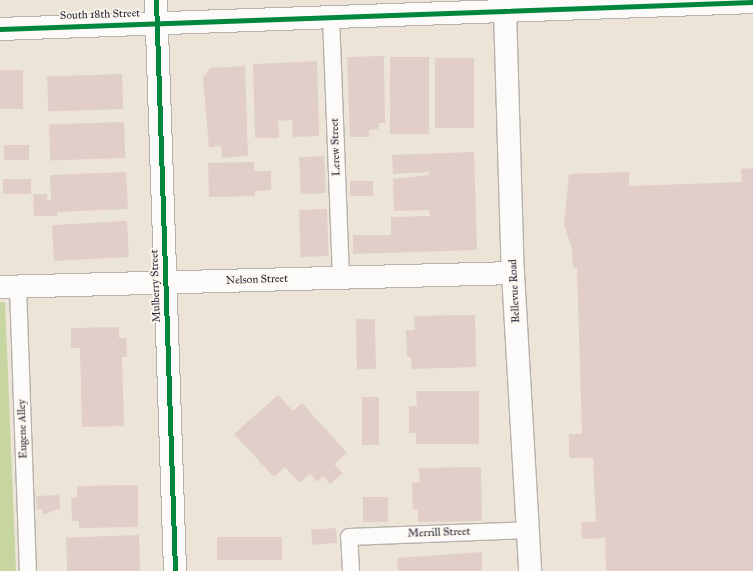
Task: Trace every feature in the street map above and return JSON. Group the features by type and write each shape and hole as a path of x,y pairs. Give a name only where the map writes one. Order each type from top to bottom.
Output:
{"street":[{"name":"Mulberry Street","path":"156,0 175,571"},
{"name":"South 18th Street","path":"0,29 753,2"},
{"name":"Bellevue Road","path":"505,11 513,273 530,571"},
{"name":"Nelson Street","path":"9,287 513,273"}],"lane":[{"name":"Lerew Street","path":"331,17 341,278"},
{"name":"Eugene Alley","path":"9,287 28,571"},
{"name":"Merrill Street","path":"351,571 349,537 528,530"}],"green space":[{"path":"0,302 5,302 16,571 0,571"}],"building":[{"path":"384,56 385,123 379,123 378,129 369,130 369,137 350,137 347,57"},
{"path":"390,57 429,57 429,134 390,134"},
{"path":"435,58 474,58 474,128 435,128"},
{"path":"317,61 319,136 293,137 292,120 278,121 279,138 255,138 253,64"},
{"path":"245,66 248,156 222,158 221,146 209,147 203,78 210,68"},
{"path":"0,70 23,70 23,109 0,109"},
{"path":"122,74 123,109 48,112 47,77"},
{"path":"124,122 125,158 50,161 49,125"},
{"path":"4,145 29,145 29,160 4,160"},
{"path":"474,152 477,250 353,254 353,235 391,235 391,217 430,216 429,210 394,211 393,179 429,175 429,172 393,174 392,155"},
{"path":"324,156 326,193 301,194 299,157"},
{"path":"254,162 254,171 271,171 271,190 255,191 255,196 209,197 208,163"},
{"path":"753,168 753,571 606,571 605,538 582,539 581,522 596,522 593,458 570,458 569,454 569,434 582,434 577,267 573,268 572,249 564,224 569,174 629,172 629,186 742,182 741,169"},
{"path":"126,172 128,209 57,212 57,216 34,216 33,194 47,194 47,200 51,200 50,175"},
{"path":"3,179 31,179 31,194 3,194"},
{"path":"350,181 373,181 373,196 350,196"},
{"path":"327,209 329,256 301,257 299,210"},
{"path":"127,221 129,257 54,261 52,225"},
{"path":"475,315 476,367 412,369 411,357 407,357 406,330 415,330 414,316"},
{"path":"356,319 375,319 376,369 357,369"},
{"path":"119,327 119,338 126,338 127,357 122,357 124,426 82,427 80,348 71,348 71,328"},
{"path":"416,391 479,391 479,444 416,444 416,433 409,433 409,406 417,406"},
{"path":"278,395 293,411 302,403 347,453 334,464 343,473 330,484 323,476 317,482 310,473 300,483 285,467 274,477 234,434"},
{"path":"362,397 379,397 379,445 362,445"},
{"path":"481,467 482,521 418,522 418,509 413,510 412,483 420,482 419,468"},
{"path":"138,485 138,527 79,528 79,521 72,521 71,498 77,498 77,486"},
{"path":"59,495 60,508 43,515 42,509 37,509 36,496"},
{"path":"363,497 388,497 388,522 363,522"},
{"path":"336,528 337,543 312,545 311,530"},
{"path":"139,535 140,571 67,571 66,538"},
{"path":"217,537 282,537 282,560 217,560"},
{"path":"482,552 482,571 398,571 397,558"}],"cycle path":[{"path":"156,0 175,571"},
{"path":"0,29 753,2"}]}
